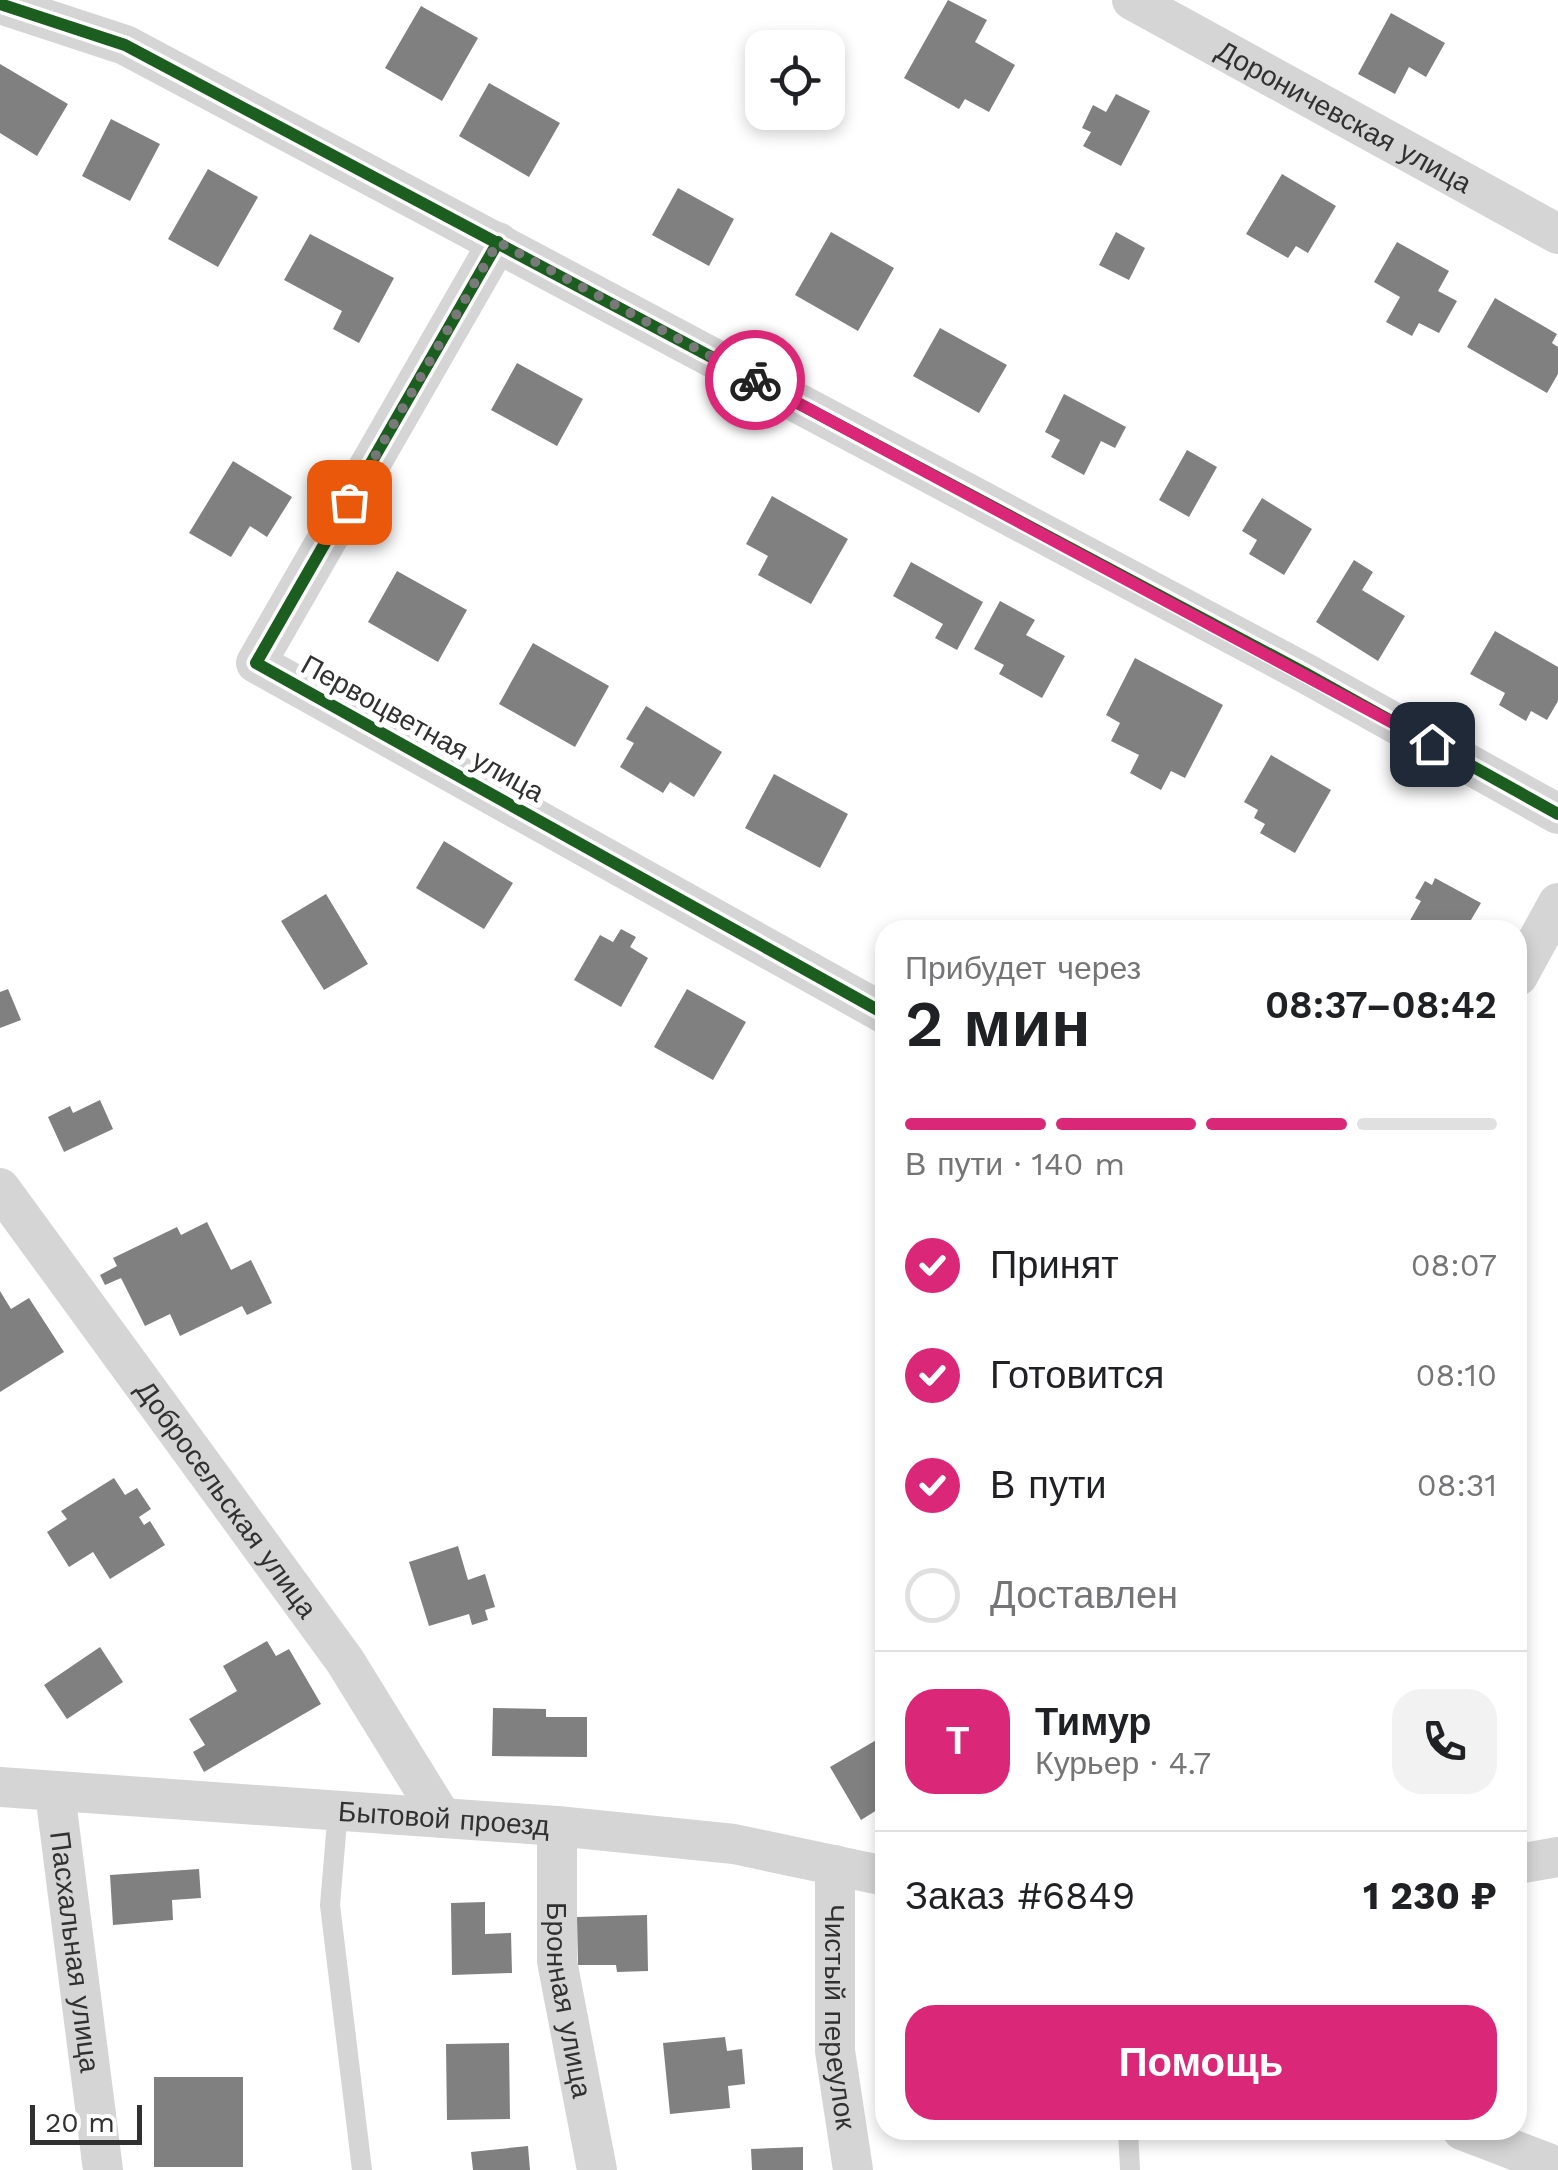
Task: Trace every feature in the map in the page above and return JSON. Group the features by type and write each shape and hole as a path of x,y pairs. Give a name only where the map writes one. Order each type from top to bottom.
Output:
{"street":[{"name":"Дороничевская улица","path":"1141,2 1558,234"},
{"path":"0,4 47,9 125,46 1305,673 1558,814"},
{"name":"Первоцветная улица","path":"498,242 256,664 875,1008"},
{"path":"1527,960 1558,903"},
{"name":"Добросельская улица","path":"0,1188 346,1661 442,1818"},
{"name":"Бытовой проезд","path":"0,1786 55,1793 557,1826 734,1844 875,1874"},
{"name":"Пасхальная улица","path":"55,1793 104,2170"},
{"name":"Бронная улица","path":"557,1826 557,1961 596,2170"},
{"path":"1527,1862 1558,1857"},
{"name":"Чистый переулок","path":"835,1865 835,2051 853,2170"},
{"path":"1488,2140 1558,2167"}],"lane":[{"path":"338,1810 330,1905 362,2170"},
{"path":"1128,2140 1130,2170"}],"building":[{"path":"948,0 987,20 975,42 1015,65 989,112 965,99 959,109 904,78"},
{"path":"421,6 478,38 442,101 385,68"},
{"path":"1391,13 1445,43 1426,77 1409,67 1395,94 1358,74"},
{"path":"0,64 68,104 37,156 0,133"},
{"path":"489,83 560,123 529,177 459,136"},
{"path":"1116,94 1150,111 1121,166 1083,146 1091,132 1082,128 1093,105 1106,112"},
{"path":"111,119 160,144 130,201 82,176"},
{"path":"208,169 258,197 218,267 168,239"},
{"path":"1282,174 1336,206 1308,253 1296,246 1288,258 1246,234"},
{"path":"678,188 734,219 709,266 652,235"},
{"path":"831,232 894,268 858,331 795,295"},
{"path":"1116,232 1145,248 1129,280 1099,265"},
{"path":"310,234 394,278 359,343 333,329 342,311 284,280"},
{"path":"1397,242 1449,271 1438,291 1457,301 1439,333 1419,323 1412,336 1386,322 1400,297 1374,282"},
{"path":"1495,298 1557,334 1552,343 1558,347 1558,374 1547,393 1467,347"},
{"path":"940,328 1007,365 979,413 913,376"},
{"path":"517,363 583,399 557,446 491,410"},
{"path":"1064,394 1126,427 1115,448 1101,441 1084,475 1051,457 1060,440 1045,432"},
{"path":"1187,450 1217,467 1189,517 1159,500"},
{"path":"233,461 292,497 267,537 250,526 231,557 189,533"},
{"path":"772,496 848,539 811,604 758,575 768,556 746,544"},
{"path":"1262,498 1312,529 1284,575 1249,554 1257,540 1242,531"},
{"path":"1354,560 1373,572 1362,590 1405,616 1378,661 1316,622"},
{"path":"911,562 983,602 957,650 935,638 943,624 893,596"},
{"path":"397,571 467,610 438,662 368,622"},
{"path":"1000,601 1035,620 1026,635 1065,656 1042,698 999,674 1004,665 974,649"},
{"path":"1495,631 1558,667 1558,701 1547,720 1531,711 1526,721 1499,705 1505,693 1470,674"},
{"path":"533,643 609,686 575,747 499,704"},
{"path":"1135,658 1223,705 1185,778 1171,771 1161,790 1130,773 1139,755 1111,741 1120,723 1106,715"},
{"path":"646,706 722,752 694,797 670,782 663,793 620,767 634,743 626,739"},
{"path":"1271,755 1331,790 1295,853 1260,833 1265,824 1254,818 1258,810 1244,802"},
{"path":"774,774 848,814 820,868 745,828"},
{"path":"444,841 513,883 484,929 416,888"},
{"path":"1435,878 1481,903 1471,920 1410,920 1421,901 1415,898 1425,881 1432,885"},
{"path":"326,894 368,964 324,990 281,921"},
{"path":"621,929 636,937 630,947 648,958 621,1007 574,980 600,935 613,942"},
{"path":"8,989 21,1020 0,1028 0,992"},
{"path":"687,989 746,1022 713,1080 654,1047"},
{"path":"100,1100 113,1129 64,1152 48,1117 70,1106 73,1113"},
{"path":"207,1222 231,1270 251,1260 272,1303 247,1315 242,1306 180,1336 170,1314 145,1326 121,1278 105,1285 100,1275 117,1266 113,1258 177,1227 181,1235"},
{"path":"0,1291 11,1309 29,1298 64,1352 0,1392"},
{"path":"114,1478 125,1495 137,1488 151,1509 139,1517 144,1525 150,1521 165,1545 110,1579 93,1552 69,1567 47,1532 67,1519 61,1511"},
{"path":"458,1546 468,1580 485,1574 495,1607 485,1610 488,1620 472,1625 469,1614 429,1626 409,1562"},
{"path":"267,1641 276,1656 289,1649 321,1704 204,1772 193,1752 205,1745 189,1719 237,1691 223,1666"},
{"path":"100,1647 123,1682 67,1719 44,1685"},
{"path":"493,1708 546,1709 546,1717 587,1717 587,1757 492,1756"},
{"path":"875,1741 875,1811 861,1820 830,1767"},
{"path":"199,1869 201,1898 172,1900 173,1920 113,1925 110,1875"},
{"path":"485,1902 485,1934 511,1933 512,1973 452,1975 451,1903"},
{"path":"647,1915 648,1971 617,1972 616,1965 578,1965 577,1917"},
{"path":"725,2037 727,2051 742,2049 745,2084 728,2086 730,2108 670,2114 663,2043"},
{"path":"509,2043 510,2119 447,2120 446,2044"},
{"path":"154,2077 243,2077 243,2167 154,2167"},
{"path":"528,2146 530,2170 473,2170 471,2152"},
{"path":"803,2147 803,2170 752,2170 751,2149"}],"cycle path":[{"path":"0,4 125,45 1305,673 1558,814"},
{"path":"498,242 256,663 875,1008"}],"way so far":[{"path":"349,502 498,242 755,380"}],"route":[{"path":"755,380 1432,744"}]}
